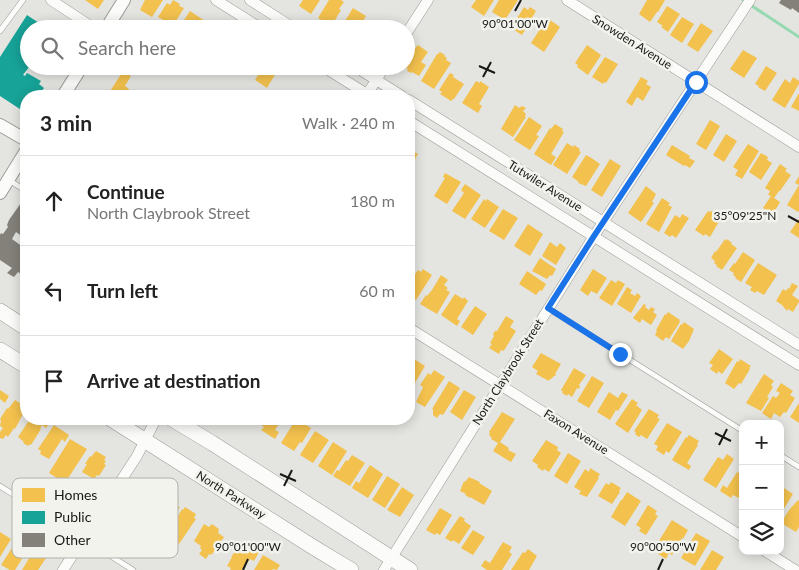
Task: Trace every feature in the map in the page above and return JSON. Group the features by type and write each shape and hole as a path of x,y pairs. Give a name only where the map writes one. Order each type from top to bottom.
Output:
{"main road":[{"path":"0,311 20,324"},
{"path":"0,350 20,362"},
{"name":"North Parkway","path":"121,425 304,542 352,570"},
{"path":"181,425 388,564 412,570"}],"street":[{"path":"52,0 82,20"},
{"path":"112,20 124,0"},
{"path":"216,0 248,20"},
{"path":"250,0 281,20"},
{"path":"415,20 428,0"},
{"name":"Snowden Avenue","path":"566,0 799,147"},
{"name":"North Claybrook Street","path":"388,564 594,236 750,0"},
{"path":"68,90 77,75"},
{"path":"336,75 359,90"},
{"path":"368,75 392,90"},
{"path":"371,90 379,75"},
{"name":"Tutwiler Avenue","path":"415,104 799,345"},
{"path":"0,124 20,136"},
{"name":"Tutwiler Avenue","path":"415,125 799,365"},
{"path":"0,193 20,161"},
{"name":"Faxon Avenue","path":"415,332 739,534"},
{"path":"774,349 783,335"},
{"path":"123,478 137,456 153,425"},
{"path":"771,555 795,570"},
{"path":"63,570 71,558"}],"lane":[{"path":"0,32 23,0"},
{"path":"9,180 20,187"},
{"path":"548,308 739,429"},
{"path":"784,458 799,467"},
{"path":"0,486 12,494"},
{"path":"114,558 133,570"}],"building: Homes":[{"path":"85,0 104,0 98,9"},
{"path":"145,0 163,0 152,17 140,10"},
{"path":"173,0 184,8 177,20 163,20 158,17 167,3 170,5"},
{"path":"303,0 320,0 311,14 299,6"},
{"path":"329,0 341,0 344,2 335,20 321,20 318,18"},
{"path":"476,0 494,0 484,16 471,7"},
{"path":"499,0 518,0 505,20 492,12"},
{"path":"647,0 665,0 650,22 639,14"},
{"path":"667,6 680,14 668,32 657,22"},
{"path":"524,7 528,10 530,7 536,11 522,35 511,28"},
{"path":"353,8 366,16 364,20 346,20"},
{"path":"190,11 204,20 184,20"},
{"path":"682,17 694,24 682,43 670,35"},
{"path":"547,18 560,27 544,52 531,43"},
{"path":"701,23 713,31 698,52 687,45"},
{"path":"418,45 428,52 421,62 426,65 419,76 415,74 415,48"},
{"path":"587,45 601,55 588,75 577,67 578,65 575,63"},
{"path":"743,50 757,58 744,78 730,69"},
{"path":"440,52 451,63 434,89 421,81"},
{"path":"605,57 618,64 606,83 604,82 603,84 592,77"},
{"path":"766,66 777,73 765,91 755,84"},
{"path":"450,73 464,84 451,101 440,94 442,92 439,90"},
{"path":"120,75 131,76 125,86 128,90 111,90"},
{"path":"258,75 275,75 267,88 255,80"},
{"path":"641,77 648,81 646,84 651,87 643,101 637,97 632,106 626,102"},
{"path":"793,77 799,81 799,84 785,108 772,100 785,79 790,83"},
{"path":"476,81 480,83 480,81 489,87 479,104 482,106 478,113 462,103"},
{"path":"799,93 799,111 791,107"},
{"path":"515,105 519,108 522,106 526,108 523,111 526,117 513,137 501,129"},
{"path":"529,117 542,126 536,135 539,136 530,150 514,140"},
{"path":"710,120 720,126 706,150 696,144"},
{"path":"555,124 563,129 562,131 564,132 551,154 556,157 551,165 534,154 550,128"},
{"path":"726,134 737,141 724,162 713,155"},
{"path":"567,143 573,147 574,145 581,152 567,174 553,165"},
{"path":"748,144 759,151 742,179 735,175 738,170 733,167"},
{"path":"672,145 695,161 690,168 666,155"},
{"path":"761,153 768,157 767,160 772,163 761,180 749,172"},
{"path":"586,155 600,164 586,186 578,183 572,177"},
{"path":"610,159 621,166 602,197 591,190"},
{"path":"780,164 791,175 774,198 780,202 773,214 763,208 771,196 768,195 770,191 765,188"},
{"path":"445,173 461,182 447,204 434,196 445,178 443,177"},
{"path":"799,176 799,185 795,183"},
{"path":"465,184 481,195 465,219 452,211 464,193 461,190"},
{"path":"799,185 799,211 798,212 787,205"},
{"path":"646,186 656,194 652,202 654,203 641,222 628,213"},
{"path":"662,198 670,203 668,205 672,207 659,232 646,224"},
{"path":"484,199 499,207 485,228 471,219"},
{"path":"503,209 518,218 504,240 489,231"},
{"path":"708,211 721,218 710,237 705,234 704,236 695,230"},
{"path":"682,214 689,218 676,238 664,233 675,215 680,218"},
{"path":"799,219 799,238 790,232"},
{"path":"528,224 543,234 530,256 514,246"},
{"path":"725,239 737,248 722,270 716,266 715,261 711,258"},
{"path":"550,242 557,247 560,243 566,248 556,265 542,256"},
{"path":"743,252 755,260 741,282 729,270"},
{"path":"540,258 556,269 552,276 550,275 547,279 532,271"},
{"path":"758,263 777,275 764,295 750,290 752,287 745,283"},
{"path":"423,269 432,275 416,300 415,274 418,270 421,272"},
{"path":"593,269 607,278 597,294 591,291 588,296 580,290"},
{"path":"527,271 546,284 542,291 540,290 536,295 519,284"},
{"path":"441,275 448,280 444,285 448,288 446,290 450,292 437,314 420,304 432,290"},
{"path":"611,280 616,283 618,280 625,284 612,306 599,298"},
{"path":"792,283 798,286 792,295 799,300 793,312 788,309 787,311 776,301 783,289 786,291 789,289"},
{"path":"627,287 632,290 630,293 635,296 637,293 641,296 631,313 617,304"},
{"path":"455,294 463,299 464,297 468,301 457,319 460,321 457,326 441,315"},
{"path":"644,304 649,310 651,307 655,309 653,312 657,315 651,325 642,319 640,323 633,318"},
{"path":"475,306 487,314 473,335 461,327"},
{"path":"668,312 680,320 680,322 669,339 666,337 663,341 655,335 665,314"},
{"path":"506,316 514,321 510,327 516,331 505,349 501,350 499,354 489,348 492,344 490,343 494,336 493,334"},
{"path":"684,322 694,329 683,349 671,341"},
{"path":"719,349 733,359 722,374 718,371 717,374 710,369 713,365 709,363"},
{"path":"541,353 561,364 556,375 549,381 536,374 538,371 532,367"},
{"path":"740,359 751,366 741,384 739,383 734,389 725,383"},
{"path":"415,360 425,366 415,383"},
{"path":"574,368 586,375 579,385 579,389 577,388 572,397 562,393 561,390"},
{"path":"434,370 445,377 425,407 416,402 423,387 420,385 428,373 431,375"},
{"path":"764,374 774,381 767,397 769,398 761,411 746,403"},
{"path":"592,376 604,383 589,408 577,401"},
{"path":"449,381 460,388 443,415 440,414 437,418 433,415 432,409"},
{"path":"781,383 793,391 790,395 795,398 786,413 784,412 780,417 774,413 771,419 762,413 773,396 776,398 780,393 776,391"},
{"path":"0,390 9,396 5,403 0,399"},
{"path":"464,390 476,397 462,420 450,412"},
{"path":"609,392 618,398 622,392 628,395 610,420 597,412"},
{"path":"632,399 638,403 636,405 642,410 628,433 615,424"},
{"path":"15,400 20,403 20,420 8,437 6,435 3,439 0,438 0,432 3,428 0,426 0,419"},
{"path":"799,403 799,423 790,417"},
{"path":"649,409 659,415 657,418 660,419 647,439 641,435 639,437 634,431"},
{"path":"502,412 515,419 500,442 509,448 508,450 516,454 511,462 493,451 498,443 491,439 489,435"},
{"path":"667,423 682,432 669,453 666,451 664,455 656,450 658,446 654,444"},
{"path":"26,425 42,425 31,445 28,446 23,443 18,437"},
{"path":"54,425 69,435 65,442 62,439 49,459 40,454 41,451 38,449"},
{"path":"261,425 278,425 275,430 279,432 275,439 261,430 264,427"},
{"path":"292,425 306,425 311,428 302,443 300,442 294,451 281,443"},
{"path":"315,431 329,440 313,463 300,455"},
{"path":"689,435 699,441 687,463 691,466 689,470 672,460"},
{"path":"70,439 87,449 68,478 57,478 49,473"},
{"path":"546,440 558,447 557,450 561,453 549,472 544,469 543,471 532,461"},
{"path":"333,442 347,451 332,475 318,466"},
{"path":"96,451 106,457 104,464 106,465 99,476 97,475 95,478 82,472 87,464 85,464"},
{"path":"568,453 581,461 567,484 554,476"},
{"path":"727,454 734,459 716,488 703,480 718,457 723,460"},
{"path":"352,455 365,463 350,486 333,476"},
{"path":"370,465 383,474 368,498 352,488 356,481 359,483"},
{"path":"590,468 600,474 587,497 579,494 581,491 574,487 585,469 589,472"},
{"path":"739,471 739,498 733,495 731,498 720,491 723,485 727,488"},
{"path":"387,476 400,484 385,508 372,500"},
{"path":"469,477 492,491 484,505 460,491 464,481"},
{"path":"611,482 621,488 612,504 598,496 606,483 609,485"},
{"path":"402,487 414,495 400,517 387,510"},
{"path":"784,488 793,494 784,509"},
{"path":"627,492 641,501 625,526 611,517"},
{"path":"799,501 799,527 796,532 784,525 784,518 789,510"},
{"path":"648,505 657,511 655,514 658,516 646,535 639,531 641,528 636,525"},
{"path":"185,507 196,514 194,518 196,519 179,544 178,516"},
{"path":"440,508 452,515 440,535 436,533 435,535 426,530"},
{"path":"460,516 471,526 459,544 445,538"},
{"path":"672,520 688,530 672,555 669,553 666,559 658,554 660,551 655,547"},
{"path":"204,524 209,527 212,524 219,529 218,533 224,537 213,553 209,554 206,559 199,554 202,550 201,546 194,541"},
{"path":"473,530 485,537 473,555 461,548"},
{"path":"0,532 11,539 0,557"},
{"path":"696,533 710,541 695,566 681,558"},
{"path":"244,542 259,552 254,561 250,559 242,570 230,570 231,568 227,566 231,557"},
{"path":"503,542 512,547 509,552 512,554 502,570 487,570 481,566 485,560 490,563"},
{"path":"12,548 12,558 23,558 15,570 10,570 1,565"},
{"path":"528,549 537,556 529,570 511,570 523,552 525,553"},
{"path":"712,550 724,557 716,570 700,570"},
{"path":"263,555 280,565 277,570 254,570"},
{"path":"29,558 46,558 38,570 22,570"}],"building: Public":[{"path":"27,15 34,20 24,20"},
{"path":"20,26 20,75 30,75 41,81 39,84 44,88 42,90 20,90 20,109 0,96 0,57"}],"building: Other":[{"path":"781,0 799,0 799,13 779,3"},
{"path":"20,204 20,235 16,232 12,239 20,245 20,273 18,272 14,277 7,273 12,268 0,260 0,235 8,227 9,220"}],"waterway":[{"path":"743,0 799,37"}],"route":[{"path":"620,354 548,308 696,82"}]}
